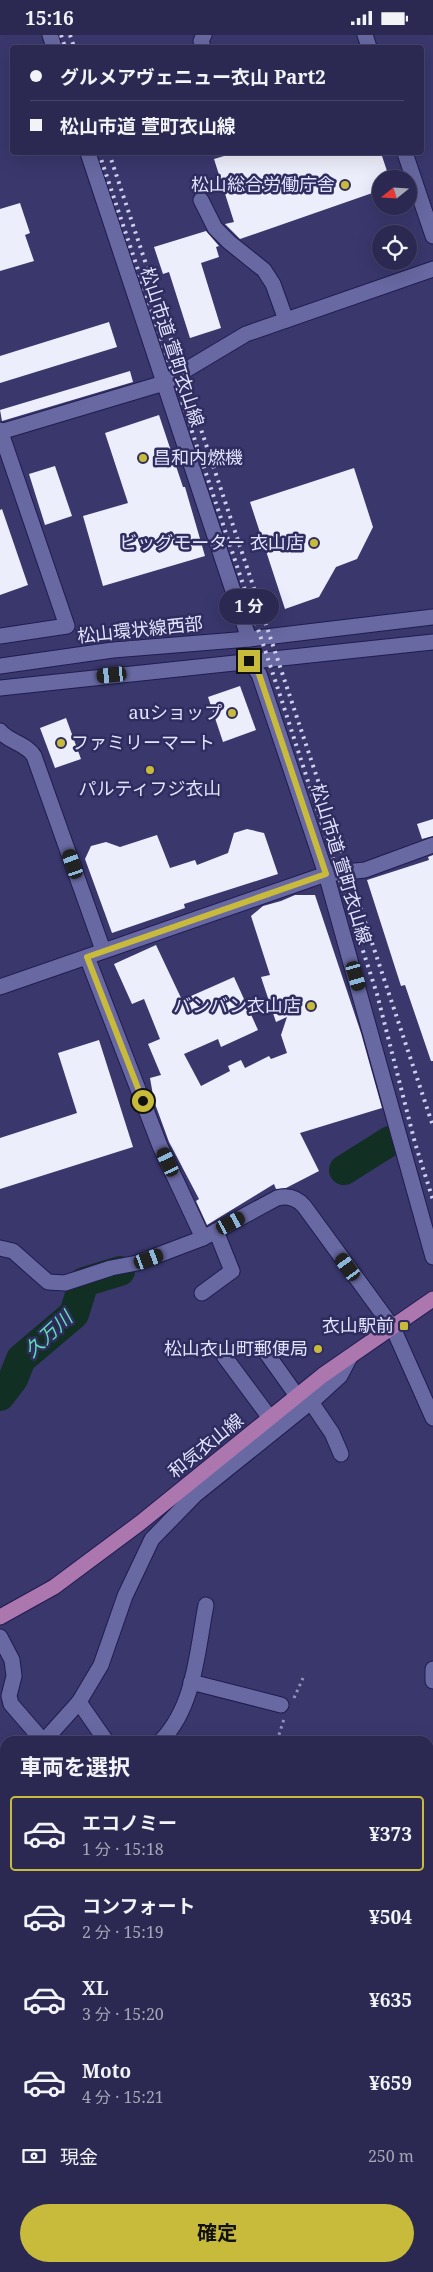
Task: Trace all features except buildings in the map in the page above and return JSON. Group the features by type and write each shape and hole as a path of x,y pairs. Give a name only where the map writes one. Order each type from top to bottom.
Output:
{"main road":[{"name":"和気衣山線","path":"0,1617 54,1587 140,1523 297,1396 433,1299"}],"street":[{"name":"松山市道 萱町衣山線","path":"89,155 249,639"},
{"path":"406,155 433,236"},
{"path":"201,200 215,228 229,242 264,270 273,283 286,320"},
{"path":"0,636 67,626 0,431 164,383 246,334 433,269"},
{"name":"松山環状線西部","path":"0,666 113,650 249,639 433,617"},
{"path":"0,688 433,642"},
{"name":"松山市道 萱町衣山線","path":"249,661 259,674 326,874 433,1257"},
{"path":"0,731 10,740 30,750 34,756 103,951"},
{"path":"0,987 326,874 364,870 433,845"},
{"path":"87,957 160,1146 203,1238"},
{"path":"0,1248 13,1251 44,1280 61,1284 110,1268 137,1263 203,1238 277,1198 285,1196 296,1199 304,1206 393,1329 433,1418"},
{"path":"202,1293 232,1271 216,1231"},
{"path":"265,1351 297,1396"},
{"path":"224,1356 270,1418"},
{"path":"49,1736 80,1702 101,1665 125,1596 152,1539 195,1495 311,1402 340,1376 350,1357"},
{"path":"311,1402 332,1433 341,1454"},
{"path":"165,1736 178,1720 188,1696 206,1605"},
{"path":"0,1637 12,1660 14,1676 9,1696 11,1704 40,1736"},
{"path":"433,1669 433,1681"},
{"path":"191,1682 281,1705"},
{"path":"80,1702 103,1736"}],"waterway":[{"name":"久万川","path":"344,1170 390,1141"},
{"name":"久万川","path":"0,1396 13,1379 21,1359 74,1314 84,1282 120,1271"}],"railway":[{"path":"61,35 64,45"},
{"path":"70,35 73,45"},
{"path":"100,155 279,692 377,994 415,1143 433,1200"},
{"path":"110,155 433,1126"}],"place":[{"name":"松山総合労働庁舎","path":"345,185"},
{"name":"昌和内燃機","path":"143,458"},
{"name":"ビッグモーター 衣山店","path":"314,543"},
{"name":"auショップ","path":"232,713"},
{"name":"ファミリーマート","path":"61,743"},
{"name":"パルティフジ衣山","path":"150,770"},
{"name":"バンバン衣山店","path":"311,1006"},
{"name":"衣山駅前","path":"404,1326"},
{"name":"松山衣山町郵便局","path":"318,1349"}],"route":[{"path":"143,1101 87,957 326,874 259,674 249,661"}]}
